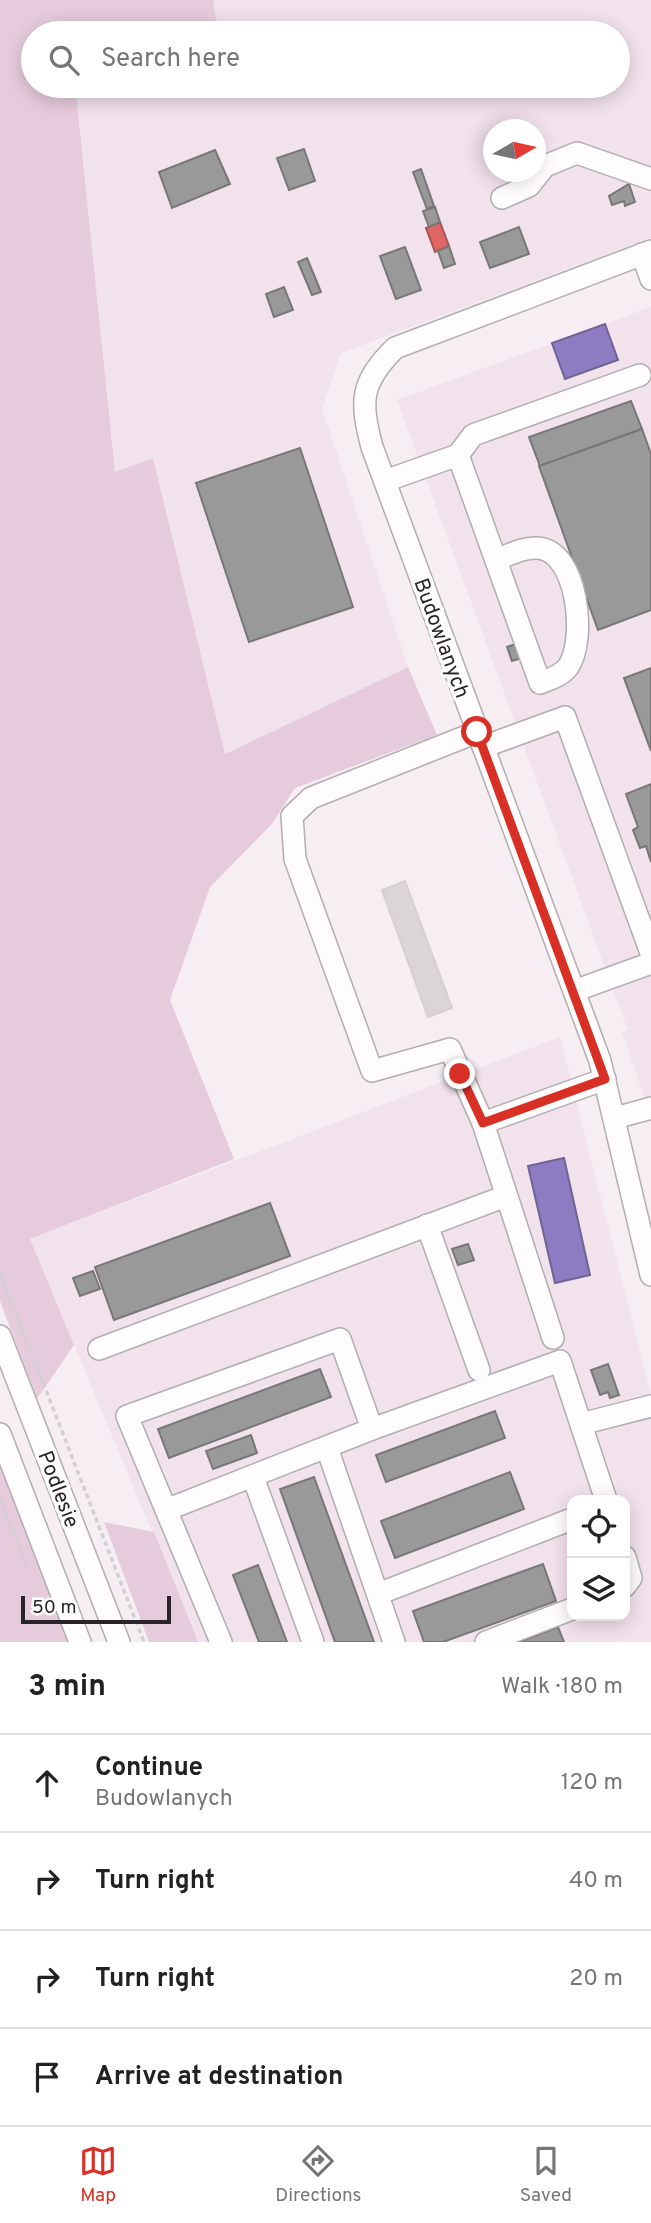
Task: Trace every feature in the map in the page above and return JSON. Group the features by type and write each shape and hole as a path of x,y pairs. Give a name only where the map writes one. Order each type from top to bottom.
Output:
{"street":[{"path":"502,198 529,186 545,166 577,153 651,178"},
{"path":"646,253 651,279"},
{"name":"Budowlanych","path":"646,253 395,348 376,367 365,390 363,413 385,481 605,1079 651,1276"},
{"path":"385,481 458,455 473,435 640,375"},
{"path":"458,455 540,683 559,676 569,666 574,653 578,612 576,598 561,565 553,554 540,548 525,549 496,560"},
{"path":"553,1338 483,1123 450,1049 372,1071 295,859 291,838 292,816 312,798 480,740 565,717 651,953"},
{"path":"574,991 651,963"},
{"path":"483,1123 605,1079"},
{"path":"615,1118 651,1108"},
{"path":"99,1349 506,1196"},
{"path":"428,1225 479,1370"},
{"name":"Podlesie","path":"0,1336 119,1642"},
{"path":"221,1642 127,1416 340,1339 372,1429"},
{"path":"166,1510 372,1429 560,1361 604,1495"},
{"path":"581,1424 651,1406"},
{"name":"Podlesie","path":"0,1434 80,1642"},
{"path":"327,1448 394,1642"},
{"path":"253,1476 313,1642"},
{"path":"378,1594 567,1521"},
{"path":"485,1642 567,1611"}],"path":[{"path":"0,1272 144,1642"}],"shaded area":[{"path":"0,0 213,0 216,21 21,21 21,98 77,98 115,472 153,458 225,754 408,667 437,735 295,788 271,825 210,887 170,1000 234,1159 30,1239 74,1345 37,1399 0,1301"},
{"path":"213,0 651,0 651,238 341,353 322,408 408,667 225,754 153,459 115,472 77,98 630,98 630,21 216,21"},
{"path":"651,307 651,1117 622,1032 628,1030 397,400"},
{"path":"560,1037 651,1395 651,1642 198,1642 30,1239"},
{"path":"0,1465 60,1621 68,1642 0,1642"},
{"path":"104,1522 154,1532 198,1642 149,1642"}],"building: Shops":[{"path":"440,222 449,246 435,252 426,228"}],"building: Offices":[{"path":"605,324 618,360 565,379 552,343"},
{"path":"564,1158 590,1275 555,1283 528,1166"}],"building: Industry":[{"path":"304,149 315,181 289,190 277,158"},
{"path":"215,150 230,184 172,208 159,172"},
{"path":"421,169 434,206 427,209 413,172"},
{"path":"629,184 635,202 625,206 624,201 612,205 609,196"},
{"path":"435,207 440,222 429,227 423,211"},
{"path":"519,227 529,254 490,268 480,242"},
{"path":"449,246 455,264 444,268 438,251"},
{"path":"405,247 421,290 396,299 380,256"},
{"path":"307,258 321,292 312,295 298,262"},
{"path":"284,287 293,310 274,317 266,294"},
{"path":"631,401 642,429 540,466 529,437"},
{"path":"642,429 651,454 651,610 598,630 539,466"},
{"path":"300,448 353,607 249,642 196,483"},
{"path":"516,644 521,658 512,661 507,647"},
{"path":"651,668 651,751 624,678"},
{"path":"651,784 651,862 646,846 640,848 633,830 638,827 626,794"},
{"path":"270,1203 290,1256 114,1320 95,1267"},
{"path":"468,1244 474,1260 458,1265 452,1249"},
{"path":"93,1271 100,1289 80,1296 73,1278"},
{"path":"608,1364 619,1395 610,1398 608,1392 600,1395 591,1370"},
{"path":"320,1369 331,1397 169,1458 158,1429"},
{"path":"495,1411 505,1438 386,1482 376,1455"},
{"path":"251,1435 257,1453 213,1469 206,1451"},
{"path":"510,1472 524,1509 395,1558 381,1521"},
{"path":"314,1477 374,1642 335,1642 280,1489"},
{"path":"543,1564 556,1601 443,1642 424,1642 413,1611"},
{"path":"258,1565 287,1642 259,1642 233,1575"},
{"path":"558,1627 564,1642 519,1642"}],"building: Other":[{"path":"405,881 452,1008 428,1017 382,890"}],"route":[{"path":"460,1074 483,1123 605,1079 477,732"}]}
